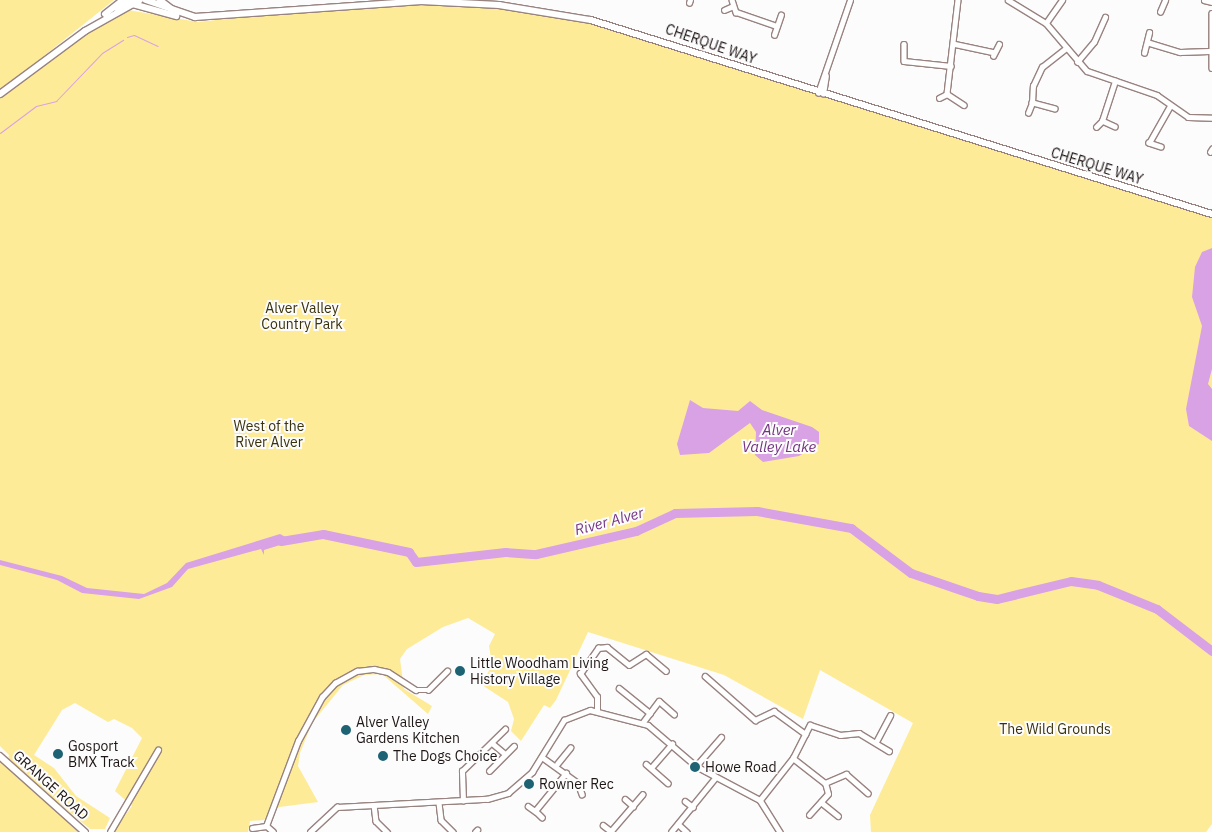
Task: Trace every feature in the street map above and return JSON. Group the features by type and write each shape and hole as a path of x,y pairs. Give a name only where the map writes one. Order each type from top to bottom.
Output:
{"main road":[{"path":"0,94 124,0"},
{"path":"85,31 133,2 140,0"}],"street":[{"name":"CHERQUE WAY","path":"146,0 186,16"},
{"path":"731,7 732,0"},
{"path":"821,94 850,0"},
{"path":"947,94 955,44 958,0"},
{"path":"1008,0 1046,23 1077,62 1093,74 1157,96 1188,117 1212,118"},
{"path":"1046,23 1062,0"},
{"path":"1160,12 1165,0"},
{"path":"1204,0 1212,2"},
{"path":"161,1 178,13"},
{"name":"CHERQUE WAY","path":"133,2 186,16 421,1 538,10 636,31 821,94 1212,214"},
{"path":"110,11 133,2"},
{"path":"724,10 731,7 777,26"},
{"path":"1212,13 1209,51 1212,68"},
{"path":"774,35 781,15"},
{"path":"1077,62 1094,42 1104,16"},
{"path":"1144,53 1150,42 1149,33"},
{"path":"1150,42 1180,52 1209,51"},
{"path":"904,44 904,61"},
{"path":"955,44 993,54 999,44"},
{"path":"1028,113 1032,103 1038,72 1066,48"},
{"path":"898,65 904,61 951,66"},
{"path":"1096,128 1102,122 1115,81"},
{"path":"938,98 947,94"},
{"path":"947,94 964,105"},
{"path":"1032,103 1055,109"},
{"path":"1161,147 1146,142 1170,106"},
{"path":"1102,122 1115,127"},
{"path":"597,710 596,697 580,674 603,646 629,664 646,654 666,671"},
{"path":"266,826 298,741 322,696 335,683 357,671 374,670 388,672 416,690 428,690 447,671"},
{"path":"705,676 756,720 774,711 806,734"},
{"path":"619,688 650,713"},
{"path":"643,722 659,700 674,714"},
{"path":"310,832 331,809 463,801 508,793 525,781 564,720 597,710 643,722 672,744 696,766 715,778 760,800 780,832"},
{"path":"876,742 890,716"},
{"path":"760,800 793,758 810,725 840,736 859,733 889,751"},
{"path":"463,801 462,771 505,729"},
{"path":"696,766 721,737"},
{"path":"492,743 505,754"},
{"path":"651,768 672,744"},
{"path":"489,771 514,746"},
{"path":"557,764 570,748"},
{"path":"110,832 158,750"},
{"name":"GRANGE ROAD","path":"0,756 85,832"},
{"path":"542,757 557,764 582,794"},
{"path":"793,758 825,783 828,794 808,815"},
{"path":"646,764 668,783"},
{"path":"535,811 566,773"},
{"path":"825,783 846,774 868,793"},
{"path":"671,832 715,778"},
{"path":"604,825 612,831 642,795"},
{"path":"625,799 633,806"},
{"path":"685,800 693,807"},
{"path":"821,802 838,816"},
{"path":"439,803 441,820 454,832"},
{"path":"374,805 376,821 387,832"},
{"path":"528,806 542,818"},
{"path":"678,824 686,832"},
{"path":"252,828 266,826 273,832"}],"green space":[{"path":"0,0 114,0 0,91"},
{"name":"Alver Valley Country Park","path":"359,4 499,5 591,20 1212,213 1212,824 1206,832 871,832 870,815 913,723 820,670 803,719 724,675 588,632 556,700 550,708 544,705 521,741 511,731 514,719 508,702 482,685 492,664 489,646 495,634 468,618 443,627 407,649 400,659 404,689 432,706 428,714 382,674 364,675 343,685 312,723 300,753 298,766 318,802 272,808 264,820 250,821 248,832 113,832 132,806 115,791 142,738 132,728 114,719 108,722 75,703 62,710 34,755 54,768 76,796 110,818 105,829 90,829 8,761 9,755 0,746 0,97 97,25 128,10 198,22"},
{"path":"0,761 23,782 81,832 0,832"}],"water":[{"path":"1212,248 1212,369 1208,384 1212,389 1212,441 1189,426 1186,409 1202,326 1192,297 1195,267 1202,252"},
{"name":"Alver Valley Lake","path":"690,400 703,408 738,411 750,401 762,410 812,427 819,432 819,444 799,456 763,462 755,455 756,432 750,423 709,453 680,455 677,444"},
{"path":"280,534 293,541 264,550 264,555 261,549 188,569 172,587 139,599 82,593 57,580 0,565 0,560 62,576 87,588 144,594 167,583 186,563"}],"waterway":[{"path":"127,37 134,35 158,46"},
{"path":"0,133 36,106 56,101 102,53 123,40"},
{"name":"River Alver","path":"281,541 323,534 409,552 416,562 505,552 536,554 636,531 675,513 757,511 851,528 911,573 978,596 997,599 1071,581 1098,585 1157,609 1212,651"}],"place":[{"name":"Little Woodham Living History Village","path":"460,671"},
{"name":"Alver Valley Gardens Kitchen","path":"346,730"},
{"name":"Gosport BMX Track","path":"58,754"},
{"name":"The Dogs Choice","path":"383,756"},
{"name":"Howe Road","path":"695,767"},
{"name":"Rowner Rec","path":"529,784"}],"park label":[{"name":"West of the River Alver","path":"269,434"},
{"name":"The Wild Grounds","path":"1055,729"}]}
